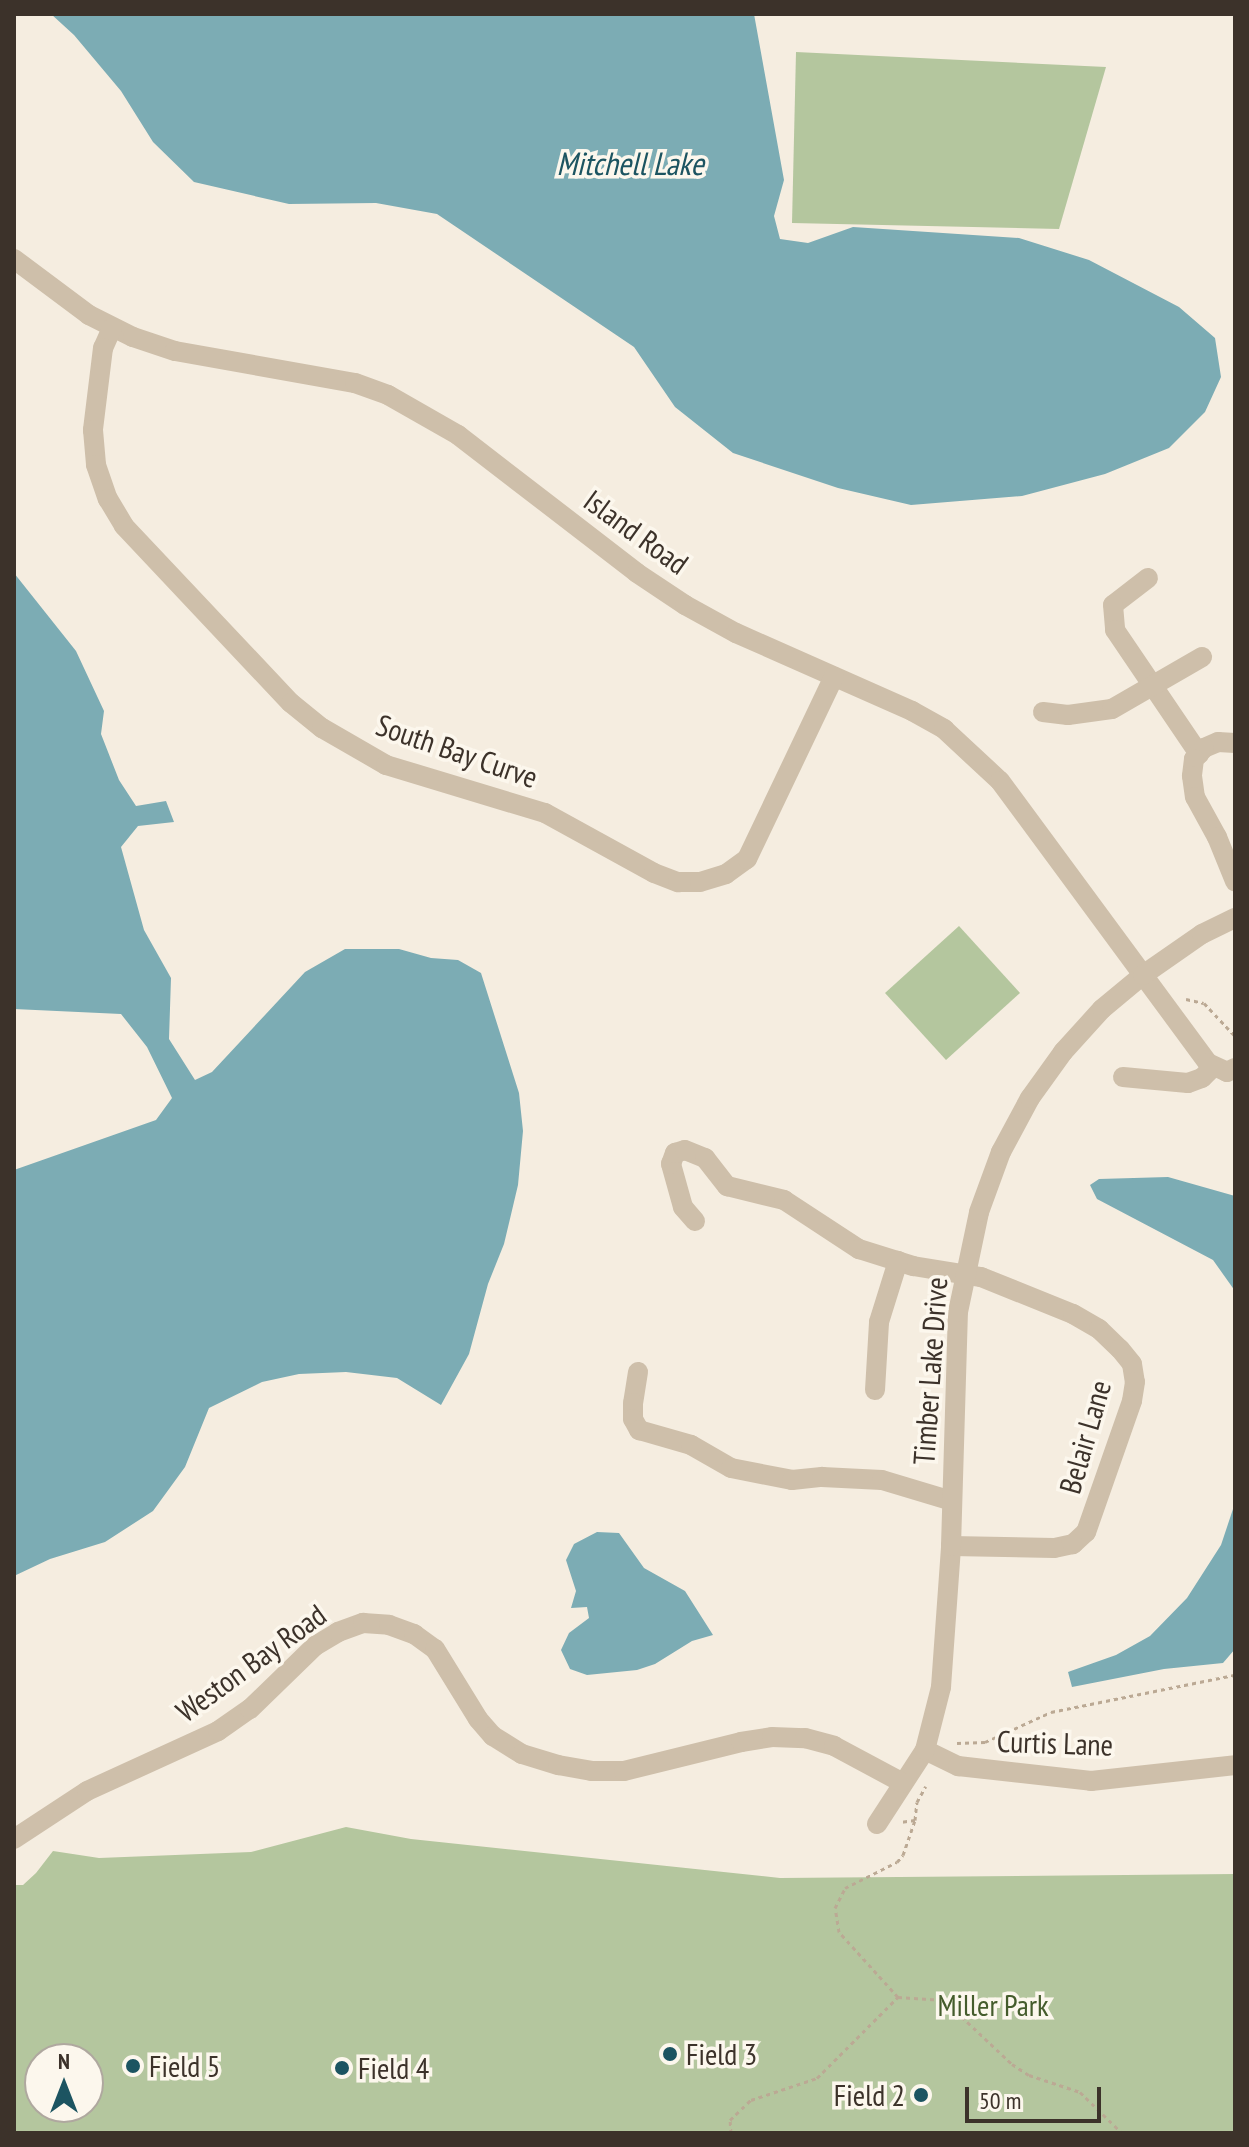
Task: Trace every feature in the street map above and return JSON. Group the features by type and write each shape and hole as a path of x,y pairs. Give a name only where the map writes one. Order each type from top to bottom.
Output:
{"street":[{"name":"Island Road","path":"14,259 55,293 112,328 175,351 355,383 388,395 458,435 637,573 685,605 736,633 912,711 944,729 1000,781 1213,1067"},
{"name":"South Bay Curve","path":"112,328 103,348 93,430 96,465 108,499 124,526 291,703 322,728 386,765 545,813 654,873 678,882 700,882 726,874 747,859 834,677"},
{"path":"1148,578 1117,599 1112,617 1124,647 1199,754"},
{"path":"1043,712 1068,715 1112,709 1202,657"},
{"path":"1235,743 1218,742 1199,754 1192,776 1195,797 1217,837 1235,881"},
{"name":"Timber Lake Drive","path":"877,1824 903,1783 934,1754 951,1546 956,1352 964,1273 979,1212 1001,1152 1030,1098 1063,1052 1102,1009 1143,975 1202,934 1235,918"},
{"path":"1123,1077 1188,1083 1202,1078 1213,1067 1227,1072 1235,1068"},
{"name":"Belair Lane","path":"695,1221 683,1207 671,1164 675,1153 685,1150 705,1158 727,1186 784,1200 859,1249 898,1261 964,1273 1073,1314 1099,1329 1132,1364 1135,1382 1086,1532 1073,1544 1054,1548 951,1546"},
{"path":"875,1390 879,1322 898,1261"},
{"path":"638,1372 633,1419 639,1430 691,1445 731,1468 792,1480 882,1480 952,1501"},
{"name":"Weston Bay Road","path":"14,1839 87,1791 218,1731 250,1709 315,1646 338,1632 363,1623 389,1625 414,1634 435,1649 478,1719 509,1747 535,1759 591,1771 624,1771 741,1742 772,1737 805,1738 834,1746 903,1783"},
{"name":"Curtis Lane","path":"934,1754 958,1766 994,1773 1091,1781 1235,1765"}],"path":[{"path":"1182,999 1204,1003 1235,1036"},
{"path":"1122,2133 1080,2092 1029,2075 1012,2064 944,2000 898,1997 839,1932 835,1908 845,1888 887,1868 903,1855 934,1754 948,1741 985,1742 1051,1712 1235,1675"},
{"path":"877,1824 915,1820"},
{"path":"731,2133 730,2120 751,2100 817,2078 898,1997"}],"green space":[{"path":"796,52 1106,67 1059,229 792,223"},
{"path":"959,926 1020,993 946,1060 885,993"},
{"name":"Miller Park","path":"346,1827 411,1839 780,1878 1235,1874 1235,2133 14,2133 14,1885 23,1885 53,1851 99,1858 251,1852"}],"water":[{"name":"Mitchell Lake","path":"51,14 754,14 784,180 774,216 780,239 808,243 853,227 1019,238 1089,260 1179,307 1215,338 1221,377 1205,412 1169,448 1105,474 1022,496 911,505 838,488 733,453 675,407 634,347 437,214 376,203 289,204 194,182 153,142 121,91 74,35"},
{"path":"14,573 76,651 104,711 101,734 119,780 136,806 166,801 174,822 138,826 121,847 144,930 171,978 169,1039 195,1080 212,1072 305,972 345,949 399,949 431,958 458,960 481,973 519,1093 523,1131 518,1185 504,1244 488,1284 469,1354 441,1405 397,1378 346,1372 299,1374 262,1382 209,1408 185,1467 153,1511 105,1542 50,1559 14,1576 14,1170 156,1120 172,1098 147,1047 121,1014 14,1009"},
{"path":"1168,1177 1235,1196 1235,1291 1213,1260 1097,1199 1090,1185 1099,1179"},
{"path":"1235,1503 1235,1649 1223,1663 1164,1669 1072,1687 1068,1672 1116,1655 1150,1636 1187,1598 1221,1545"},
{"path":"597,1532 619,1533 644,1568 685,1591 713,1635 692,1641 655,1664 637,1670 587,1675 570,1669 561,1650 569,1633 589,1618 587,1607 571,1608 576,1591 566,1560 574,1544"}],"place":[{"name":"Field 3","path":"670,2054"},
{"name":"Field 5","path":"133,2066"},
{"name":"Field 4","path":"342,2068"},
{"name":"Field 2","path":"921,2095"}]}
